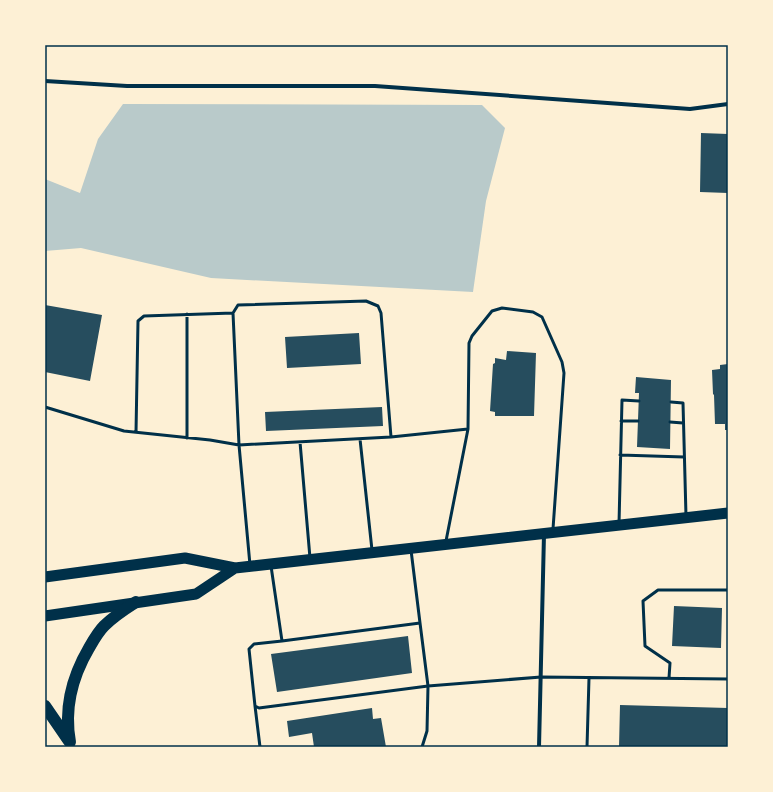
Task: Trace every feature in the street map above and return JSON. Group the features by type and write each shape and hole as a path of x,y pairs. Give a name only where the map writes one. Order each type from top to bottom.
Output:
{"highway":[{"path":"45,577 186,558 236,568 250,567 728,513"},
{"path":"45,616 196,594 236,568"},
{"path":"71,745 68,730 68,704 72,686 81,663 96,636 103,627 136,602"},
{"path":"45,706 71,745"}],"street":[{"path":"45,81 127,86 375,86 690,109 728,104"},
{"path":"539,747 541,677 549,534"}],"lane":[{"path":"250,567 239,445 233,313 238,305 366,301 378,306 381,313 390,437"},
{"path":"446,545 468,429 470,343 472,336 492,311 502,308 533,312 542,317 562,362 564,374 549,534"},
{"path":"136,432 138,322 144,316 233,313"},
{"path":"187,314 187,438"},
{"path":"619,526 622,400 639,401"},
{"path":"671,402 683,403 686,518"},
{"path":"45,407 124,431 239,445 390,437 468,429"},
{"path":"621,421 638,421"},
{"path":"670,422 683,423"},
{"path":"360,439 372,553"},
{"path":"300,442 311,560"},
{"path":"620,455 684,457"},
{"path":"411,549 428,686 427,731 422,747"},
{"path":"271,564 282,641"},
{"path":"669,678 670,663 645,646 644,601 658,590 728,590"},
{"path":"260,747 249,650 254,644 420,623"},
{"path":"255,706 259,708 428,686 541,677 728,679"},
{"path":"587,747 589,678"}],"shaded area":[{"path":"123,104 482,105 505,128 486,201 473,292 211,278 81,248 45,251 45,179 80,193 98,139"}],"building":[{"path":"701,133 728,134 728,193 700,192"},
{"path":"45,305 102,315 90,381 45,372"},
{"path":"359,333 361,364 287,368 285,337"},
{"path":"507,351 536,353 534,416 495,416 495,412 490,411 493,364 495,363 495,358 506,360"},
{"path":"728,364 728,430 725,430 725,424 715,424 712,370 720,369 720,365"},
{"path":"636,377 671,380 670,449 637,447 639,393 635,393"},
{"path":"382,407 383,426 266,431 265,412"},
{"path":"674,606 722,608 721,648 672,646"},
{"path":"408,636 412,673 277,692 271,654"},
{"path":"620,705 728,708 728,747 619,747"},
{"path":"372,708 373,719 381,718 386,747 314,747 312,733 289,737 287,721"}]}
